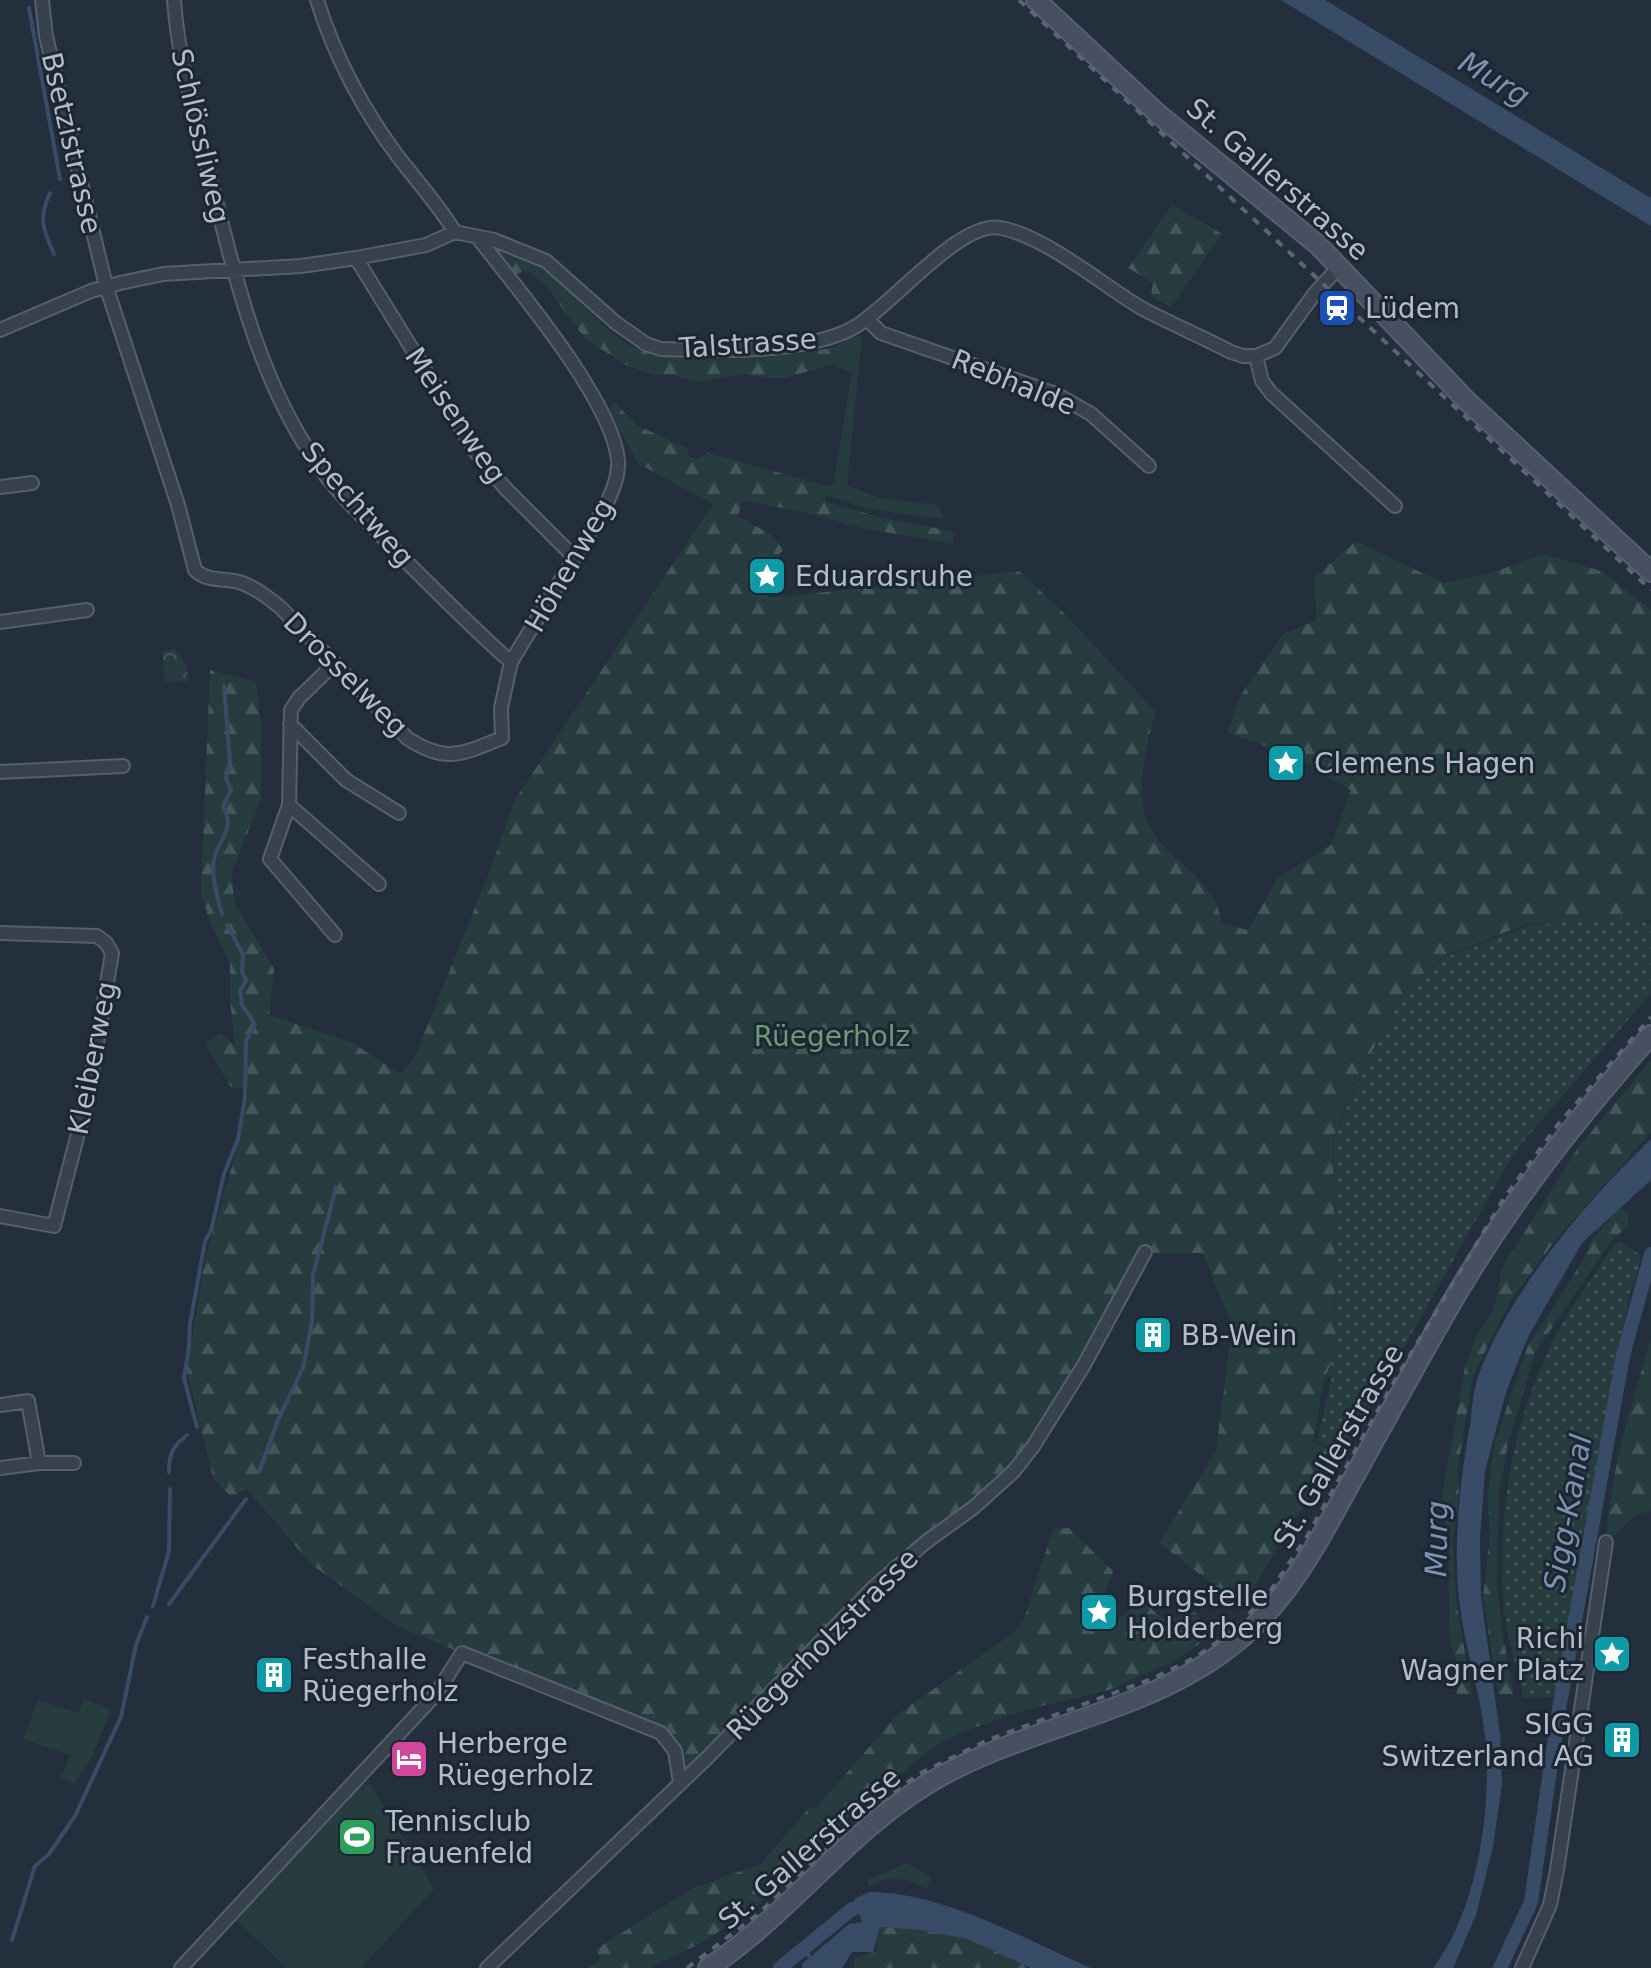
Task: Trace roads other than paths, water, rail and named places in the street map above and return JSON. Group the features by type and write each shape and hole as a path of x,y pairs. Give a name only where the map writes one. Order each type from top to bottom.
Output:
{"main road":[{"name":"St. Gallerstrasse","path":"1036,0 1157,113 1272,205 1340,266 1467,401 1651,572"},
{"name":"St. Gallerstrasse","path":"708,1968 757,1931 865,1831 920,1788 974,1759 1131,1701 1181,1678 1237,1643 1263,1618 1312,1552 1451,1304 1506,1216 1572,1126 1651,1035"}],"street":[{"name":"Bsetzistrasse","path":"42,0 46,36 106,286 178,505 195,570"},
{"name":"Schlössliweg","path":"174,0 181,60 234,271"},
{"path":"0,330 106,286 163,274 301,266 356,258 426,245 455,232 363,102 333,46 317,0"},
{"name":"Talstrasse","path":"455,232 494,240 546,261 616,323 646,344 661,349 795,346 836,336 867,319 937,257 970,234 998,227 1017,233 1080,266 1145,309 1231,352 1256,356"},
{"name":"Höhenweg","path":"478,238 575,369 604,416 615,443 618,464 615,484 511,662 503,688 502,738"},
{"name":"Meisenweg","path":"356,258 475,451 505,488 574,557"},
{"path":"1340,266 1315,293 1275,348 1256,356 1262,381 1271,393 1395,506"},
{"name":"Spechtweg","path":"234,271 272,385 294,429 318,466 347,500 472,627 511,662"},
{"name":"Rebhalde","path":"867,319 881,333 1040,386 1075,404 1091,414 1149,466"},
{"path":"0,487 32,483"},
{"name":"Drosselweg","path":"195,570 207,578 238,582 259,591 280,607 407,738 424,749 443,755 461,754 502,738"},
{"path":"0,622 87,610"},
{"path":"335,663 291,710 289,805 270,859 335,935"},
{"path":"290,724 346,780 399,813"},
{"path":"0,772 123,766"},
{"path":"289,805 379,884"},
{"name":"Kleiberweg","path":"0,933 97,936 112,953 89,1091 54,1226 0,1216"},
{"name":"Rüegerholzstrasse","path":"487,1968 680,1783 874,1587 1013,1472 1032,1448 1084,1365 1145,1252"},
{"path":"0,1405 28,1401 39,1463"},
{"path":"0,1468 74,1463"},
{"path":"1522,1968 1550,1905 1606,1542"},
{"path":"181,1968 436,1694 462,1653 661,1733 675,1751 680,1783"}],"water":[{"path":"1281,0 1325,0 1651,198 1651,226"},
{"path":"1651,1139 1651,1180 1582,1243 1529,1335 1507,1389 1485,1471 1480,1539 1481,1597 1500,1734 1502,1785 1493,1846 1476,1915 1453,1968 1433,1968 1461,1918 1471,1888 1484,1825 1485,1736 1461,1616 1457,1577 1461,1490 1476,1383 1491,1345 1529,1281 1576,1219"},
{"path":"869,1892 897,1894 954,1908 1091,1968 1031,1968 967,1939 921,1930 880,1927 873,1952 852,1952 842,1968 802,1968 802,1964 849,1924 862,1922 854,1899"}],"waterway":[{"path":"29,8 60,179"},
{"path":"50,193 43,224 54,254"},
{"path":"222,914 213,868 228,823 223,807 231,790 226,778 230,762 224,686"},
{"path":"197,1427 184,1378 190,1324 205,1241 211,1231 224,1174 238,1139 245,1097 246,1041 255,1024 242,1005 240,991 246,980 242,972 243,954 227,925"},
{"path":"259,1472 278,1420 303,1368 312,1322 313,1275 336,1187"},
{"name":"Sigg-Kanal","path":"1500,1968 1531,1902 1559,1709 1623,1356 1651,1254"},
{"path":"169,1472 173,1450 187,1435"},
{"path":"153,1606 169,1551 170,1489"},
{"path":"169,1604 246,1499"},
{"path":"12,1940 35,1866 49,1854 75,1816 121,1717 136,1645 147,1617"},
{"path":"780,1968 852,1909 875,1903"},
{"path":"804,1948 817,1968"}],"railway":[{"path":"1019,0 1651,590"},
{"path":"687,1968 757,1915 859,1818 919,1774 988,1740 1154,1678 1196,1657 1233,1631 1269,1593 1306,1538 1391,1387 1504,1198 1560,1122 1651,1017"}],"place":[{"name":"Lüdem","path":"1337,308"},
{"name":"Eduardsruhe","path":"767,576"},
{"name":"Clemens Hagen","path":"1286,763"},
{"name":"BB-Wein","path":"1153,1335"},
{"name":"Burgstelle Holderberg","path":"1099,1612"},
{"name":"Richi Wagner Platz","path":"1612,1654"},
{"name":"Festhalle Rüegerholz","path":"274,1675"},
{"name":"SIGG Switzerland AG","path":"1622,1740"},
{"name":"Herberge Rüegerholz","path":"409,1759"},
{"name":"Tennisclub Frauenfeld","path":"357,1837"}],"water label":[{"name":"Murg","path":"1494,79"},
{"name":"Murg","path":"1437,1539"}],"park label":[{"name":"Rüegerholz","path":"832,1036"}]}
